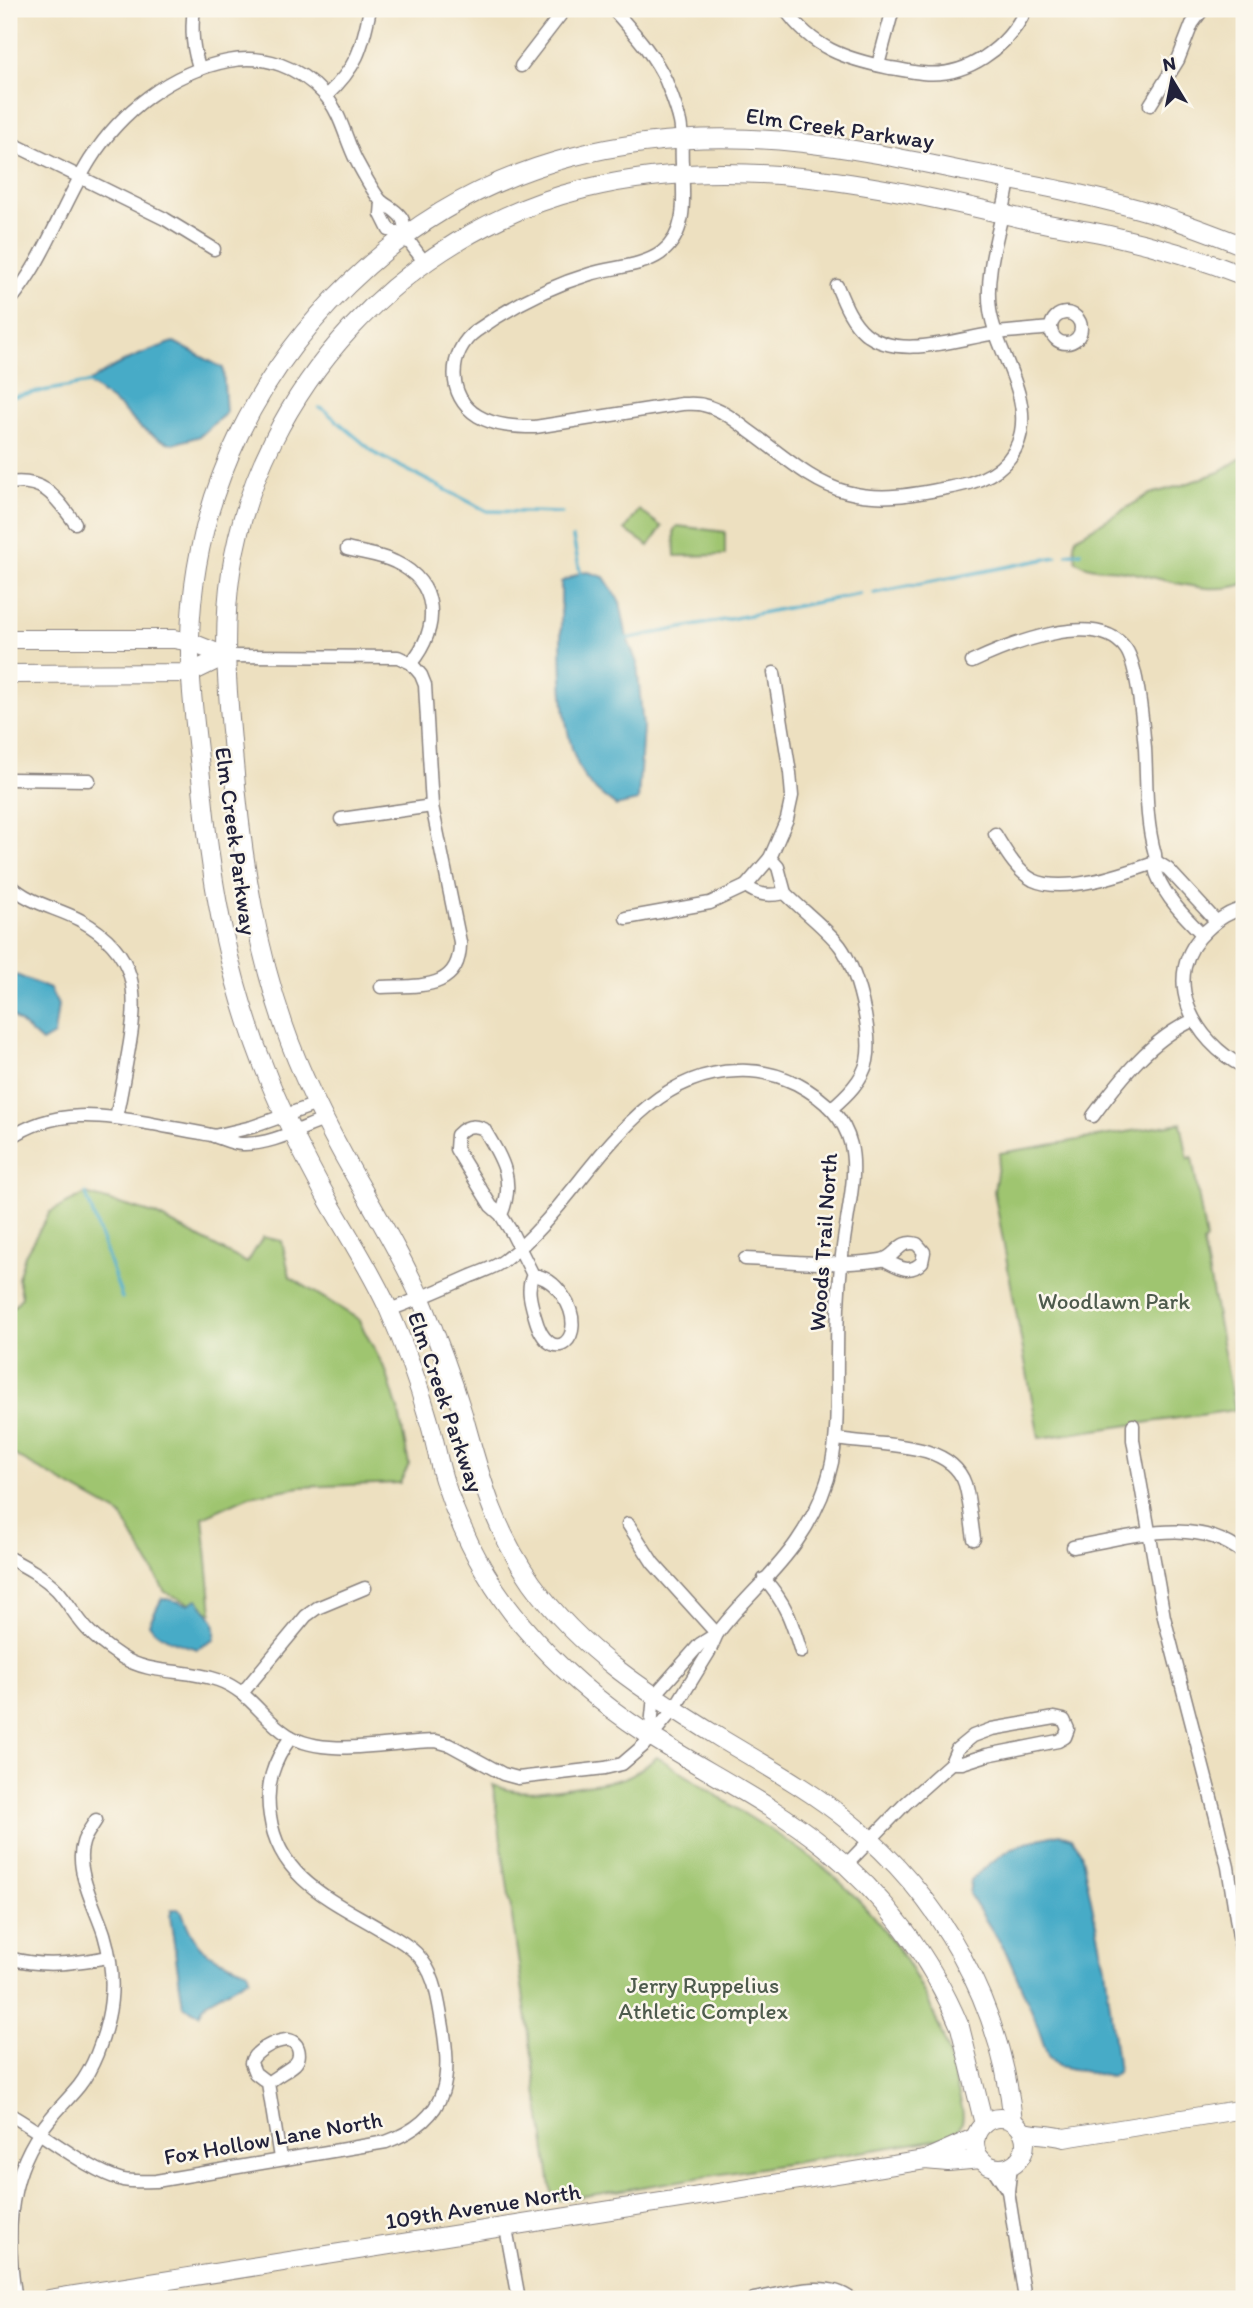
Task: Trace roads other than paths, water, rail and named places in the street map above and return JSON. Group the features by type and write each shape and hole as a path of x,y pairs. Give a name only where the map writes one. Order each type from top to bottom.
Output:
{"street":[{"path":"194,9 193,47 200,69"},
{"path":"326,96 352,68 370,9"},
{"path":"522,65 565,9"},
{"path":"612,9 647,51 665,79 680,123 683,205 681,224 662,252 648,260 590,274 550,289 510,309 474,332 457,354 454,368 459,395 478,416 516,427 535,427 682,404 701,404 731,418 826,484 846,492 866,496 909,495 986,478 1009,459 1018,444 1023,415 990,310 989,286 1009,180"},
{"path":"785,9 797,27 832,52 923,74 965,67 998,47 1012,32 1026,9"},
{"path":"878,65 893,9"},
{"path":"1150,105 1178,60 1192,24 1203,9"},
{"path":"9,302 32,272 80,177 106,137 126,116 169,83 200,69 238,59 258,59 297,71 326,96 336,111 356,159 382,202 394,208 404,220 405,235 425,263"},
{"name":"Elm Creek Parkway","path":"980,2131 960,2027 944,1992 900,1923 866,1884 815,1839 650,1736 598,1699 550,1656 509,1608 481,1566 464,1531 444,1478 412,1368 389,1310 288,1124 246,1018 229,961 216,905 208,851 190,673 196,579 206,526 222,472 246,418 266,382 299,337 334,296 405,235 452,206 521,172 594,150 681,138 803,143 880,154 1085,195 1147,212 1244,246"},
{"path":"9,142 165,219 214,249"},
{"name":"Elm Creek Parkway","path":"1018,2127 1004,2064 990,2017 973,1975 925,1898 900,1869 842,1816 654,1696 586,1644 553,1610 527,1576 506,1540 485,1496 442,1350 386,1229 320,1112 286,1031 270,981 256,924 239,815 224,638 232,568 240,528 273,440 319,366 352,326 390,290 425,263 479,229 564,194 621,180 682,173 726,171 778,174 869,187 1148,245 1197,258 1244,276"},
{"path":"837,286 846,309 866,334 893,345 926,346 996,333 1051,328"},
{"path":"9,483 23,481 45,489 54,496 75,523"},
{"path":"346,549 393,561 419,577 431,609 431,626 426,642 411,663"},
{"path":"972,662 1032,639 1059,633 1099,631 1119,641 1132,660 1138,694 1145,747 1148,825 1157,862 1155,872 1169,897 1202,934"},
{"path":"9,639 174,639 190,642 225,656 382,656 398,657 411,663 421,675 427,695 432,806 461,953 457,964 441,981 381,987"},
{"path":"9,674 190,673 225,656"},
{"path":"626,918 710,903 746,886 770,858 787,819 792,796 774,673"},
{"path":"9,779 89,780"},
{"path":"341,820 432,806"},
{"path":"995,834 1023,873 1045,883 1057,885 1084,882 1157,862"},
{"path":"770,858 778,867 785,893 839,945 849,960 859,985 869,1043 867,1061 854,1086 832,1108"},
{"path":"1157,862 1168,869 1216,922"},
{"path":"9,884 26,898 78,919 94,929 109,941 129,972 135,1006 134,1023 116,1117"},
{"path":"746,886 755,894 772,896 785,893"},
{"path":"1244,909 1226,915 1202,934 1192,945 1184,970 1185,990 1194,1020 1218,1050 1244,1067"},
{"path":"1093,1116 1156,1043 1170,1031 1194,1020"},
{"name":"Woods Trail North","path":"389,1310 504,1261 520,1248 637,1116 656,1098 677,1085 698,1076 747,1070 792,1082 813,1093 832,1108 848,1132 855,1165 841,1263 836,1355 837,1439 827,1486 797,1542 716,1634 700,1644 654,1696"},
{"path":"9,1122 12,1137 39,1122 86,1114 116,1117 214,1136 288,1124 320,1112"},
{"path":"501,1215 507,1200 508,1179 499,1154 484,1129 471,1126 463,1129 457,1135 456,1149 491,1206 501,1215 533,1275"},
{"path":"745,1259 841,1263 884,1260"},
{"path":"533,1275 541,1276 556,1286 569,1305 574,1320 572,1335 568,1342 559,1346 549,1344 542,1336 536,1320 530,1298 529,1282 533,1275"},
{"path":"1133,1426 1164,1618 1225,1854 1244,1968"},
{"path":"837,1439 931,1451 950,1461 964,1482 974,1539"},
{"path":"628,1524 653,1563 716,1634"},
{"path":"1073,1547 1149,1534 1178,1532 1206,1535 1226,1541 1244,1554"},
{"path":"9,1558 39,1574 58,1591 87,1629 131,1662 162,1672 213,1678 243,1692 272,1723 291,1737"},
{"path":"764,1580 780,1598 790,1615 801,1653"},
{"path":"243,1692 306,1616 317,1608 365,1588"},
{"name":"Woods Trail North","path":"291,1737 322,1748 436,1741 450,1745 503,1774 518,1778 605,1768 622,1763 643,1746 674,1709 709,1652 716,1634"},
{"path":"650,1736 654,1696"},
{"path":"846,1865 905,1804 951,1763 957,1749 973,1736 992,1729 1055,1718 1064,1720 1068,1729 1065,1737 1058,1741 987,1755 962,1763 951,1763"},
{"name":"Fox Hollow Lane North","path":"9,2114 97,2169 122,2180 136,2182 387,2142 412,2131 426,2118 440,2099 448,2065 437,1991 425,1963 402,1942 301,1879 280,1853 271,1823 268,1784 274,1764 291,1737"},
{"path":"16,2299 10,2255 10,2226 20,2172 40,2132 80,2085 102,2041 111,1998 112,1975 104,1934 85,1881 81,1858 83,1843 96,1820"},
{"path":"9,1958 42,1965 109,1958"},
{"path":"268,2083 280,2158"},
{"path":"1008,2191 975,2146 980,2131 997,2118 1041,2136 1064,2138 1244,2109"},
{"path":"1018,2127 1025,2139 1008,2191 1025,2299"},
{"name":"109th Avenue North","path":"925,2160 980,2131"},
{"path":"986,2163 1002,2168 1056,2145 1064,2138"},
{"name":"109th Avenue North","path":"50,2299 925,2160 986,2163"},
{"path":"506,2228 519,2299"},
{"path":"754,2299 822,2288 834,2290 851,2299"}],"water":[{"path":"174,342 223,368 226,413 200,436 173,444 141,428 120,407 88,383 129,359"},
{"path":"588,572 604,577 620,602 627,638 637,663 643,727 638,801 616,806 595,790 585,778 575,759 564,710 561,582"},
{"path":"9,972 50,989 58,1005 54,1035 42,1042 9,1013"},
{"path":"162,1598 188,1604 197,1599 214,1623 214,1640 197,1649 158,1634 149,1624"},
{"path":"1060,1834 1072,1838 1081,1852 1105,1967 1118,2071 1111,2077 1058,2066 1048,2057 1034,2016 1006,1952 969,1894 971,1880 992,1861 1021,1845"},
{"path":"172,1909 182,1912 193,1937 206,1951 248,1971 249,1978 207,2002 199,2014 183,2006 170,1916"}],"waterway":[{"path":"9,397 92,384"},
{"path":"319,408 376,454 487,511 562,513"},
{"path":"573,538 581,576"},
{"path":"1067,554 1081,552"},
{"path":"874,593 1056,557"},
{"path":"625,639 860,594"},
{"path":"86,1194 122,1298"}],"park label":[{"name":"Woodlawn Park","path":"1114,1301"},
{"name":"Jerry Ruppelius Athletic Complex","path":"703,1998"}]}
